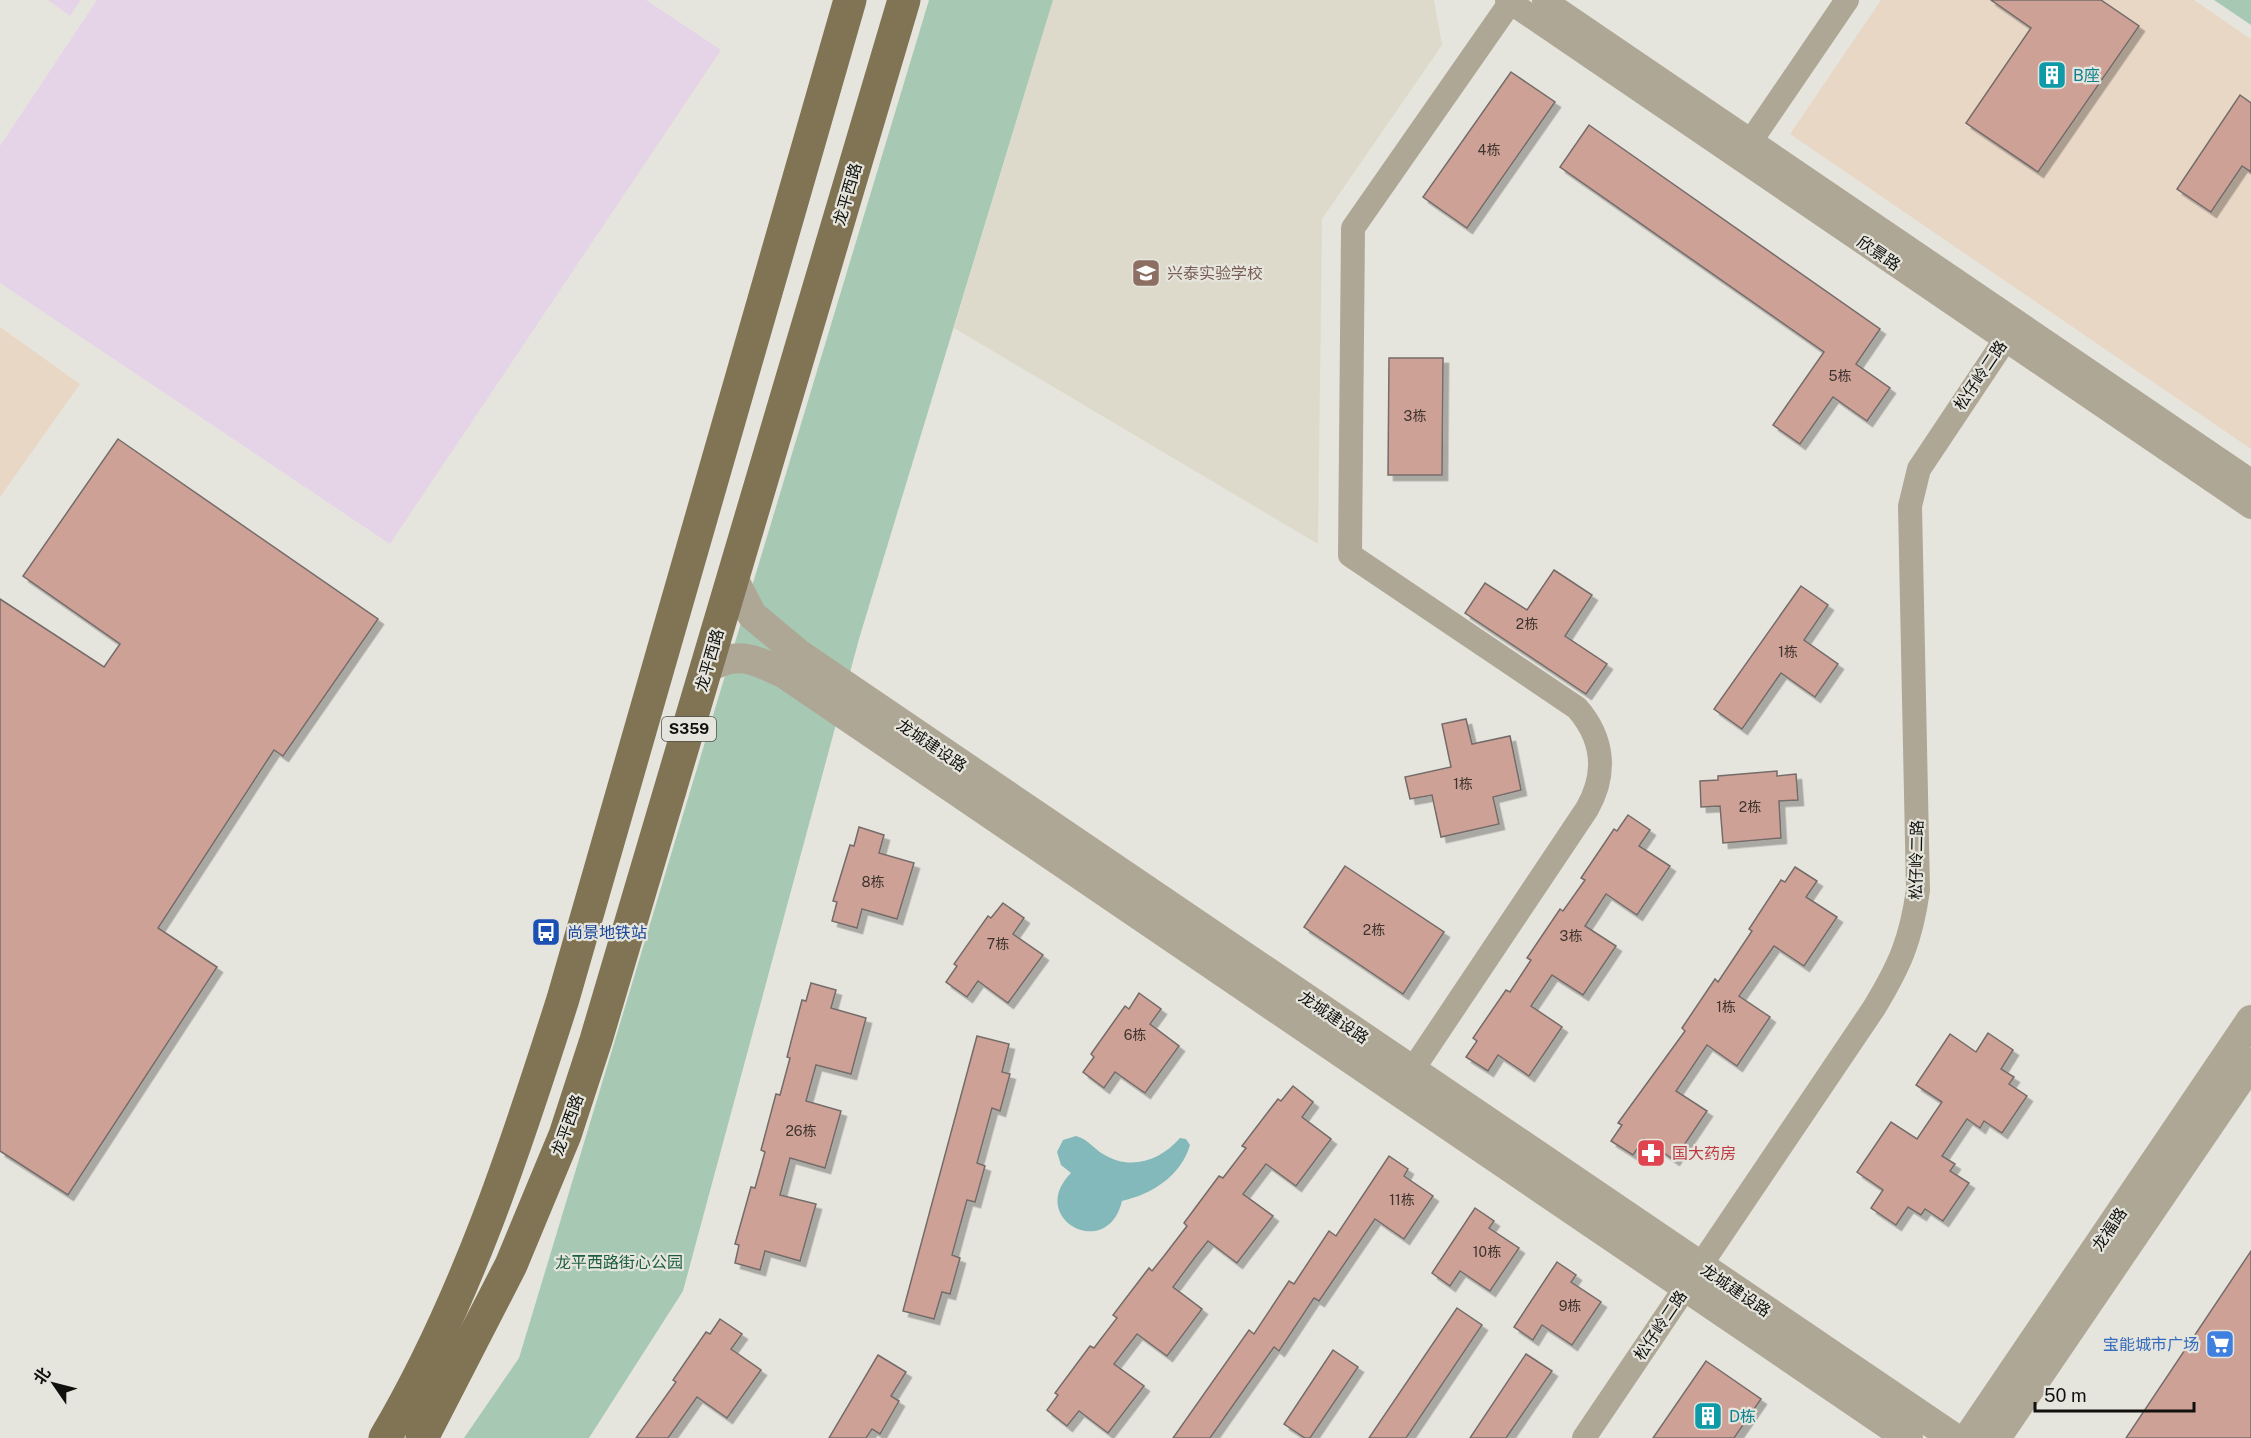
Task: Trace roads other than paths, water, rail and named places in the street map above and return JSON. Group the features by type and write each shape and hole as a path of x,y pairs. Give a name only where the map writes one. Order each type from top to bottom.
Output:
{"main road":[{"name":"S359","path":"385,1438 406,1401 478,1245 523,1125 563,999 850,0"},
{"name":"龙平西路","path":"422,1438 511,1265 565,1136 597,1040 904,0"}],"street":[{"name":"欣景路","path":"1544,0 1745,150"},
{"path":"1745,150 1847,0"},
{"name":"欣景路","path":"1509,1 1745,150 2011,330 2251,481"},
{"path":"1405,1081 1587,809 1599,784 1601,771 1601,757 1593,730 1577,708 1350,555 1353,228 1509,1"},
{"name":"欣景路","path":"2011,330 2251,507"},
{"name":"松仔岭二路","path":"1584,1438 1898,969 1912,930 1918,890 1910,506 1919,469 2011,330"},
{"name":"龙城建设路","path":"733,578 752,615 800,655 1405,1081"},
{"name":"龙城建设路","path":"706,669 723,659 740,657 761,662 785,674 1405,1081 1693,1276 1954,1438"},
{"name":"龙福路","path":"1968,1438 2251,1020"},
{"name":"龙福路","path":"1996,1438 2251,1063"},
{"name":"龙城建设路","path":"1693,1276 1908,1438"}],"water":[{"path":"1076,1136 1087,1141 1103,1154 1124,1162 1154,1158 1180,1138 1186,1139 1190,1145 1180,1166 1164,1182 1144,1194 1122,1201 1114,1219 1101,1229 1087,1231 1074,1227 1063,1218 1058,1205 1060,1190 1071,1173 1061,1165 1057,1152 1063,1140"}],"place":[{"name":"B座","path":"2052,75"},
{"name":"兴泰实验学校","path":"1146,273"},
{"name":"尚景地铁站","path":"546,932"},
{"name":"国大药房","path":"1651,1153"},
{"name":"宝能城市广场","path":"2220,1344"},
{"name":"D栋","path":"1708,1416"}],"park label":[{"name":"龙平西路街心公园","path":"619,1262"}]}
